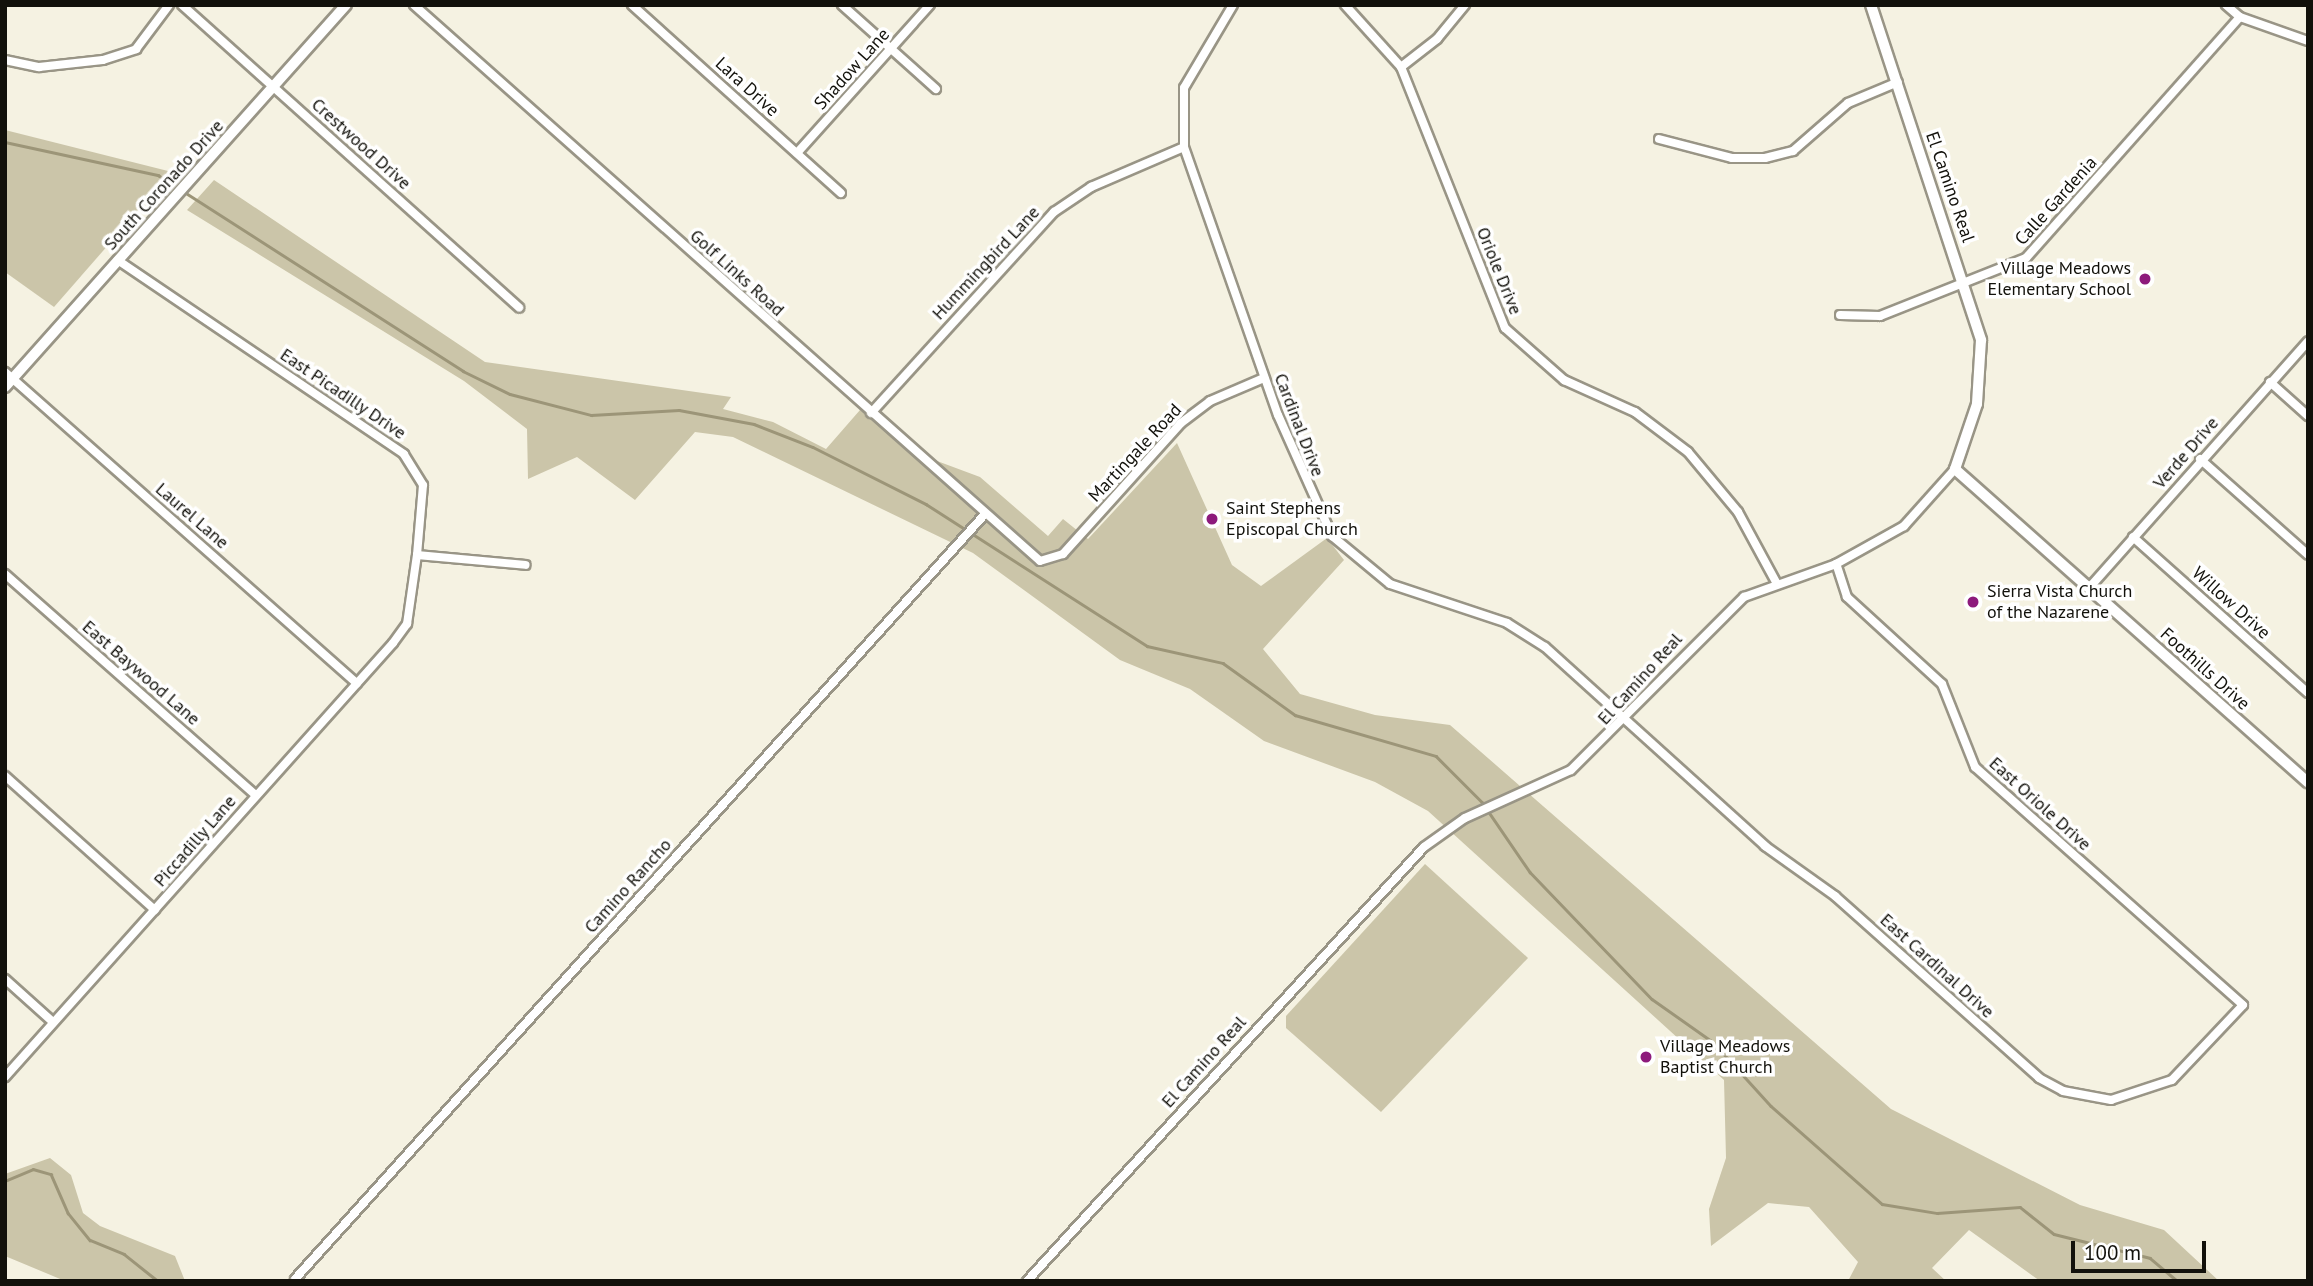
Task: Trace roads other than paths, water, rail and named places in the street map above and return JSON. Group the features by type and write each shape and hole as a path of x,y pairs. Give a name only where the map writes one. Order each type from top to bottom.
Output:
{"street":[{"path":"5,60 39,67 114,56 136,48 169,5"},
{"name":"Crestwood Drive","path":"182,5 519,307"},
{"name":"South Coronado Drive","path":"5,387 9,375 193,178 346,5"},
{"name":"Golf Links Road","path":"414,5 1040,561"},
{"name":"Lara Drive","path":"632,5 841,193"},
{"path":"842,5 936,89"},
{"name":"Shadow Lane","path":"797,153 930,5"},
{"name":"Cardinal Drive","path":"1233,5 1184,88 1184,147 1264,378 1319,518 1351,556 1405,591 1525,632 1627,718"},
{"name":"Oriole Drive","path":"1345,5 1401,66 1505,328 1564,380 1635,412 1688,452 1738,512 1776,582"},
{"path":"1401,66 1437,39 1465,5"},
{"name":"El Camino Real","path":"1027,1281 1424,848 1479,812 1572,770 1627,718 1712,623 1744,597 1776,582 1836,564 1904,526 1955,469 1982,368 1966,285 1871,5"},
{"path":"2226,5 2240,17 2308,41"},
{"name":"Calle Gardenia","path":"1840,315 1880,316 1966,285 2026,258 2240,17"},
{"path":"1659,139 1732,158 1765,159 1793,151 1848,103 1898,82"},
{"name":"Hummingbird Lane","path":"872,413 1055,212 1091,187 1184,147"},
{"name":"East Picadilly Drive","path":"117,260 404,454 424,485 407,624"},
{"name":"Verde Drive","path":"2090,588 2200,459 2308,341"},
{"name":"Laurel Lane","path":"9,375 357,683"},
{"name":"Martingale Road","path":"1040,561 1063,554 1181,423 1210,401 1264,378"},
{"path":"2270,382 2308,416"},
{"path":"2200,459 2308,555"},
{"name":"Foothills Drive","path":"1955,469 2308,782"},
{"name":"Camino Rancho","path":"295,1279 985,514"},
{"name":"Willow Drive","path":"2133,537 2308,693"},
{"path":"417,555 526,565"},
{"name":"East Oriole Drive","path":"1836,564 1847,597 1942,684 1975,767 2243,1005"},
{"name":"East Baywood Lane","path":"5,574 256,795"},
{"name":"Piccadilly Lane","path":"5,1077 407,624"},
{"name":"East Cardinal Drive","path":"1627,718 1765,846 1835,897 2022,1063 2063,1091 2111,1100 2155,1090 2186,1069 2243,1005"},
{"path":"5,776 155,910"},
{"path":"5,979 53,1022"}],"waterway":[{"path":"5,142 158,175 463,371 510,394 591,415 679,410 754,424 813,447 926,504 1147,646 1223,663 1295,715 1436,756 1482,802 1530,872 1652,999 1713,1042 1771,1106 1882,1204 1937,1213 2020,1207 2054,1234 2150,1258 2177,1281"},
{"path":"5,1181 33,1169 51,1174 68,1213 90,1240 124,1254 158,1281"}],"place":[{"name":"Village Meadows Elementary School","path":"2145,279"},
{"name":"Saint Stephens Episcopal Church","path":"1212,519"},
{"name":"Sierra Vista Church of the Nazarene","path":"1973,602"},
{"name":"Village Meadows Baptist Church","path":"1646,1057"}]}
